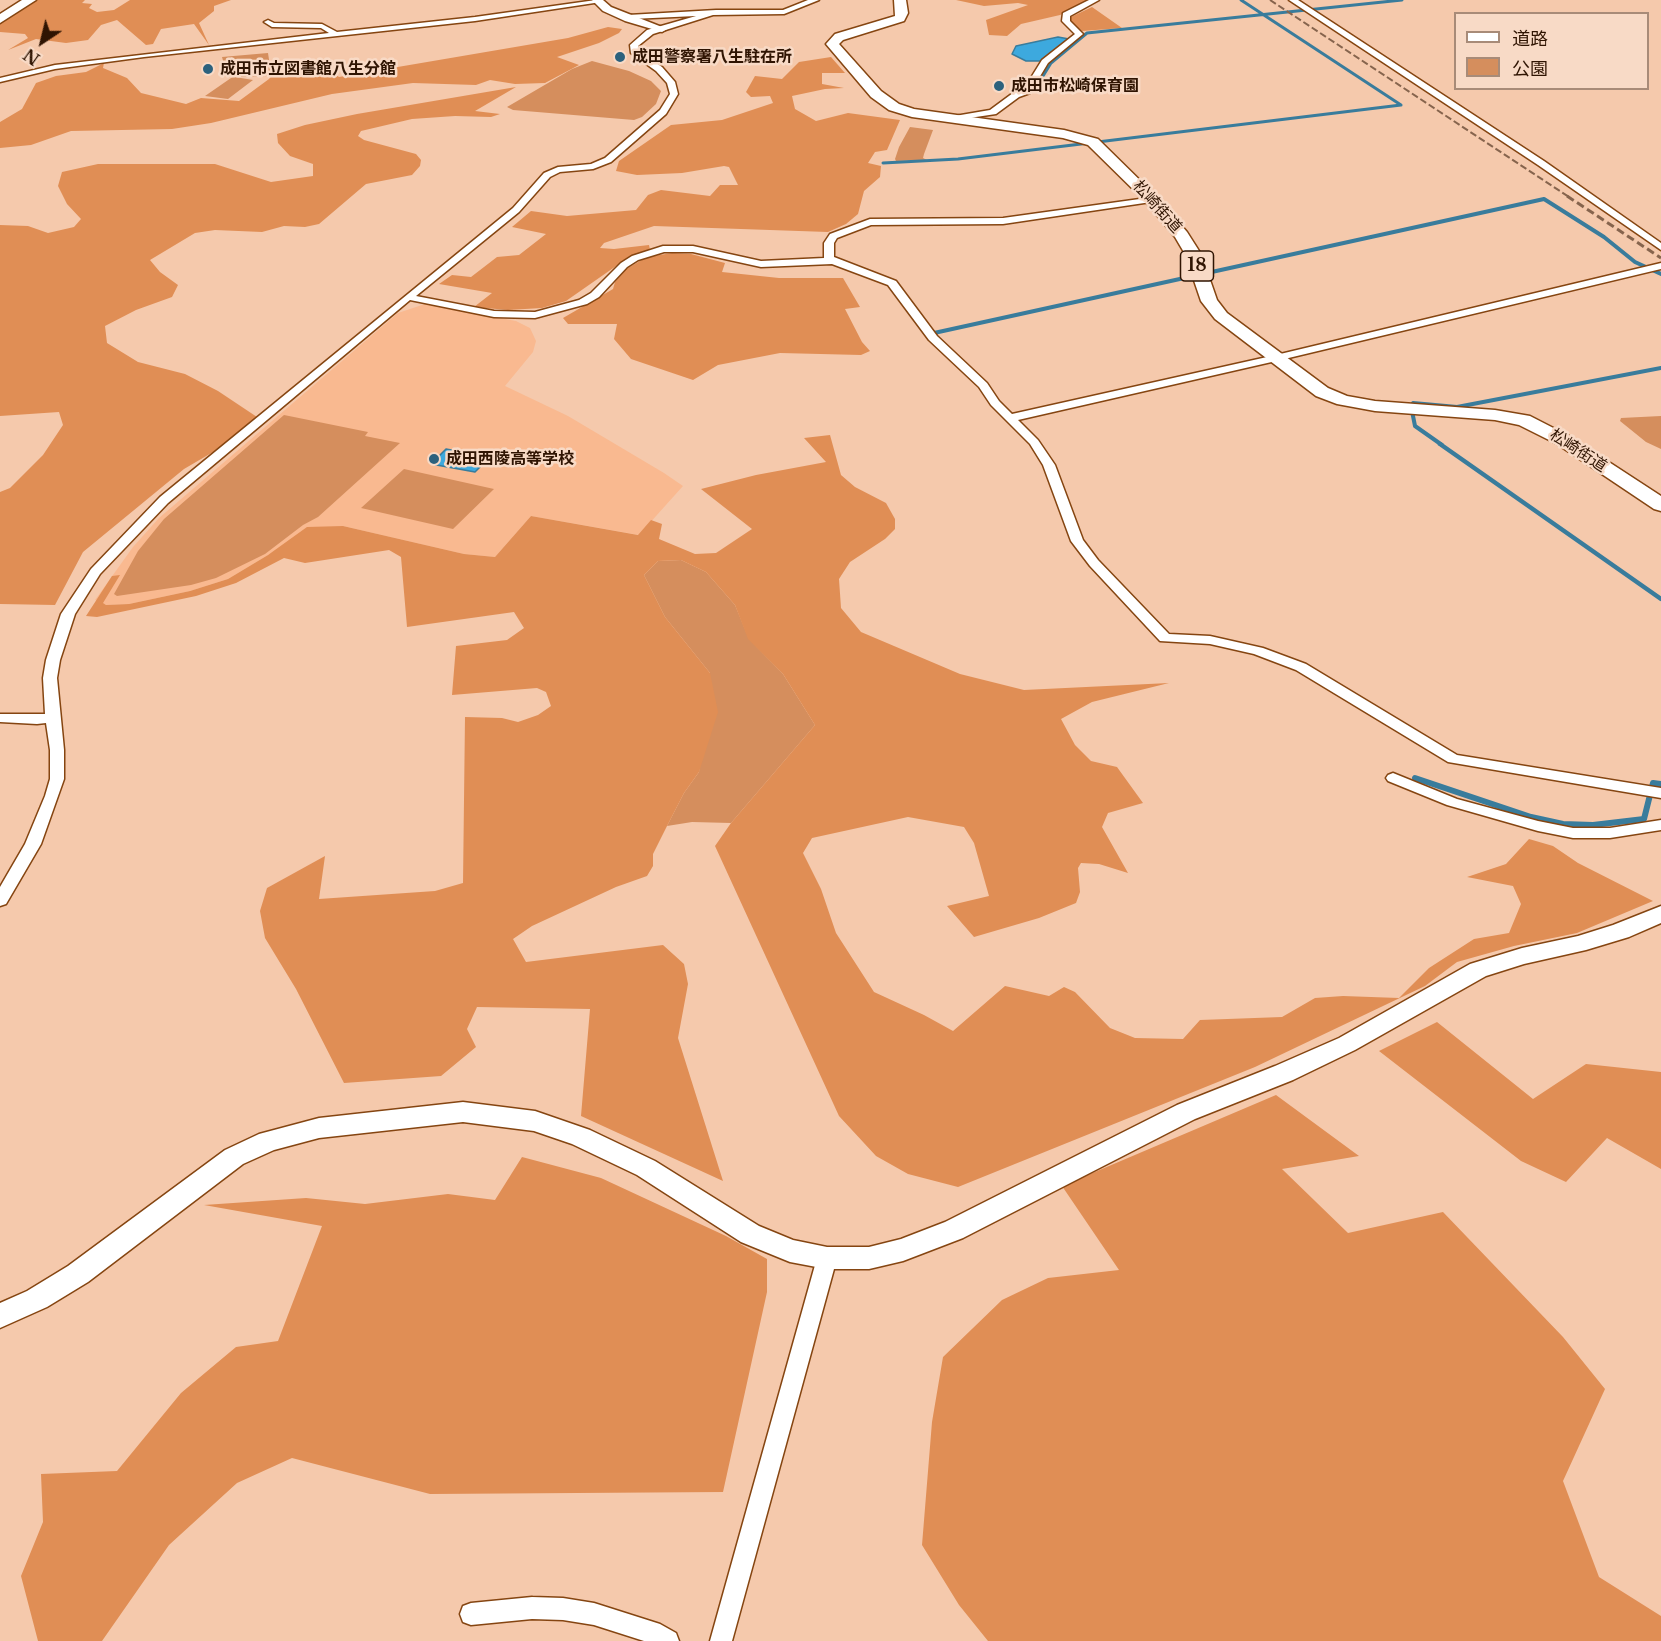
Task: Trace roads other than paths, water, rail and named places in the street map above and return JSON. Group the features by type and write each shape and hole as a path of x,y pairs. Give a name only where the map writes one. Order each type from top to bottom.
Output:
{"main road":[{"path":"0,19 30,0"},
{"name":"松崎街道","path":"900,0 902,13 900,18 839,37 832,42 833,48 876,94 889,104 912,113 1064,134 1088,140 1151,199 1182,235 1193,254 1205,291 1214,308 1230,324 1322,392 1343,400 1375,406 1495,415 1534,424 1563,440 1661,505"}],"street":[{"path":"0,80 45,68 81,63 475,19 597,1 606,9 631,17 716,12 784,12 815,0"},
{"path":"952,119 993,112 1016,94 1028,90 1045,62 1079,33 1066,21 1066,15 1095,0"},
{"path":"1293,0 1541,163 1661,247"},
{"path":"0,900 33,844 57,779 57,750 50,678 60,633 68,615 95,572 164,500 516,210 547,175 558,170 593,166 608,160 663,112 674,94 671,82 659,69 637,54 633,48 635,42 645,34 716,12"},
{"path":"631,17 629,19 662,29"},
{"path":"268,22 272,25 322,26 336,33"},
{"path":"831,261 829,243 833,236 870,222 1003,221 1151,199"},
{"path":"408,297 494,314 535,315 583,302 595,296 624,265 636,258 663,249 693,249 761,264 831,261 892,283 933,338 982,385 1043,453 1077,542 1165,638 1210,640 1258,651 1301,667 1453,759 1661,794"},
{"path":"1010,418 1276,358 1661,266"},
{"path":"0,718 37,720 52,717"},
{"path":"1394,778 1452,802 1538,826 1574,833 1610,833 1661,825"},
{"path":"0,1316 37,1299 78,1274 234,1157 268,1141 319,1128 463,1112 534,1120 581,1137 646,1168 750,1234 790,1251 827,1258 869,1258 903,1250 954,1230 1186,1112 1284,1073 1347,1044 1478,970 1522,956 1578,944 1621,931 1661,914"},
{"path":"721,1641 827,1258"},
{"path":"471,1614 532,1608 563,1609 604,1617 652,1632 668,1641"}],"water":[{"path":"1058,37 1069,39 1040,61 1026,61 1012,54 1016,46"},
{"path":"446,449 490,457 475,472 431,464"}],"waterway":[{"path":"1241,0 1263,15"},
{"path":"1263,15 1402,0"},
{"path":"883,163 958,159 1401,105 1263,15"},
{"path":"1035,89 1051,63 1087,33 1263,15"},
{"path":"934,333 1544,199 1604,237 1635,262 1661,274"},
{"path":"1442,445 1415,426 1411,406 1413,403 1457,407 1661,368"},
{"path":"1440,444 1661,599"},
{"path":"1415,778 1531,817 1563,824 1593,825 1644,819 1653,783 1661,784"}],"railway":[{"path":"1270,0 1569,197"},
{"path":"1567,196 1661,258"}],"place":[{"name":"成田警察署八生駐在所","path":"620,57"},
{"name":"成田市立図書館八生分館","path":"208,69"},
{"name":"成田市松崎保育園","path":"999,86"},
{"name":"成田西陵高等学校","path":"434,459"}]}
